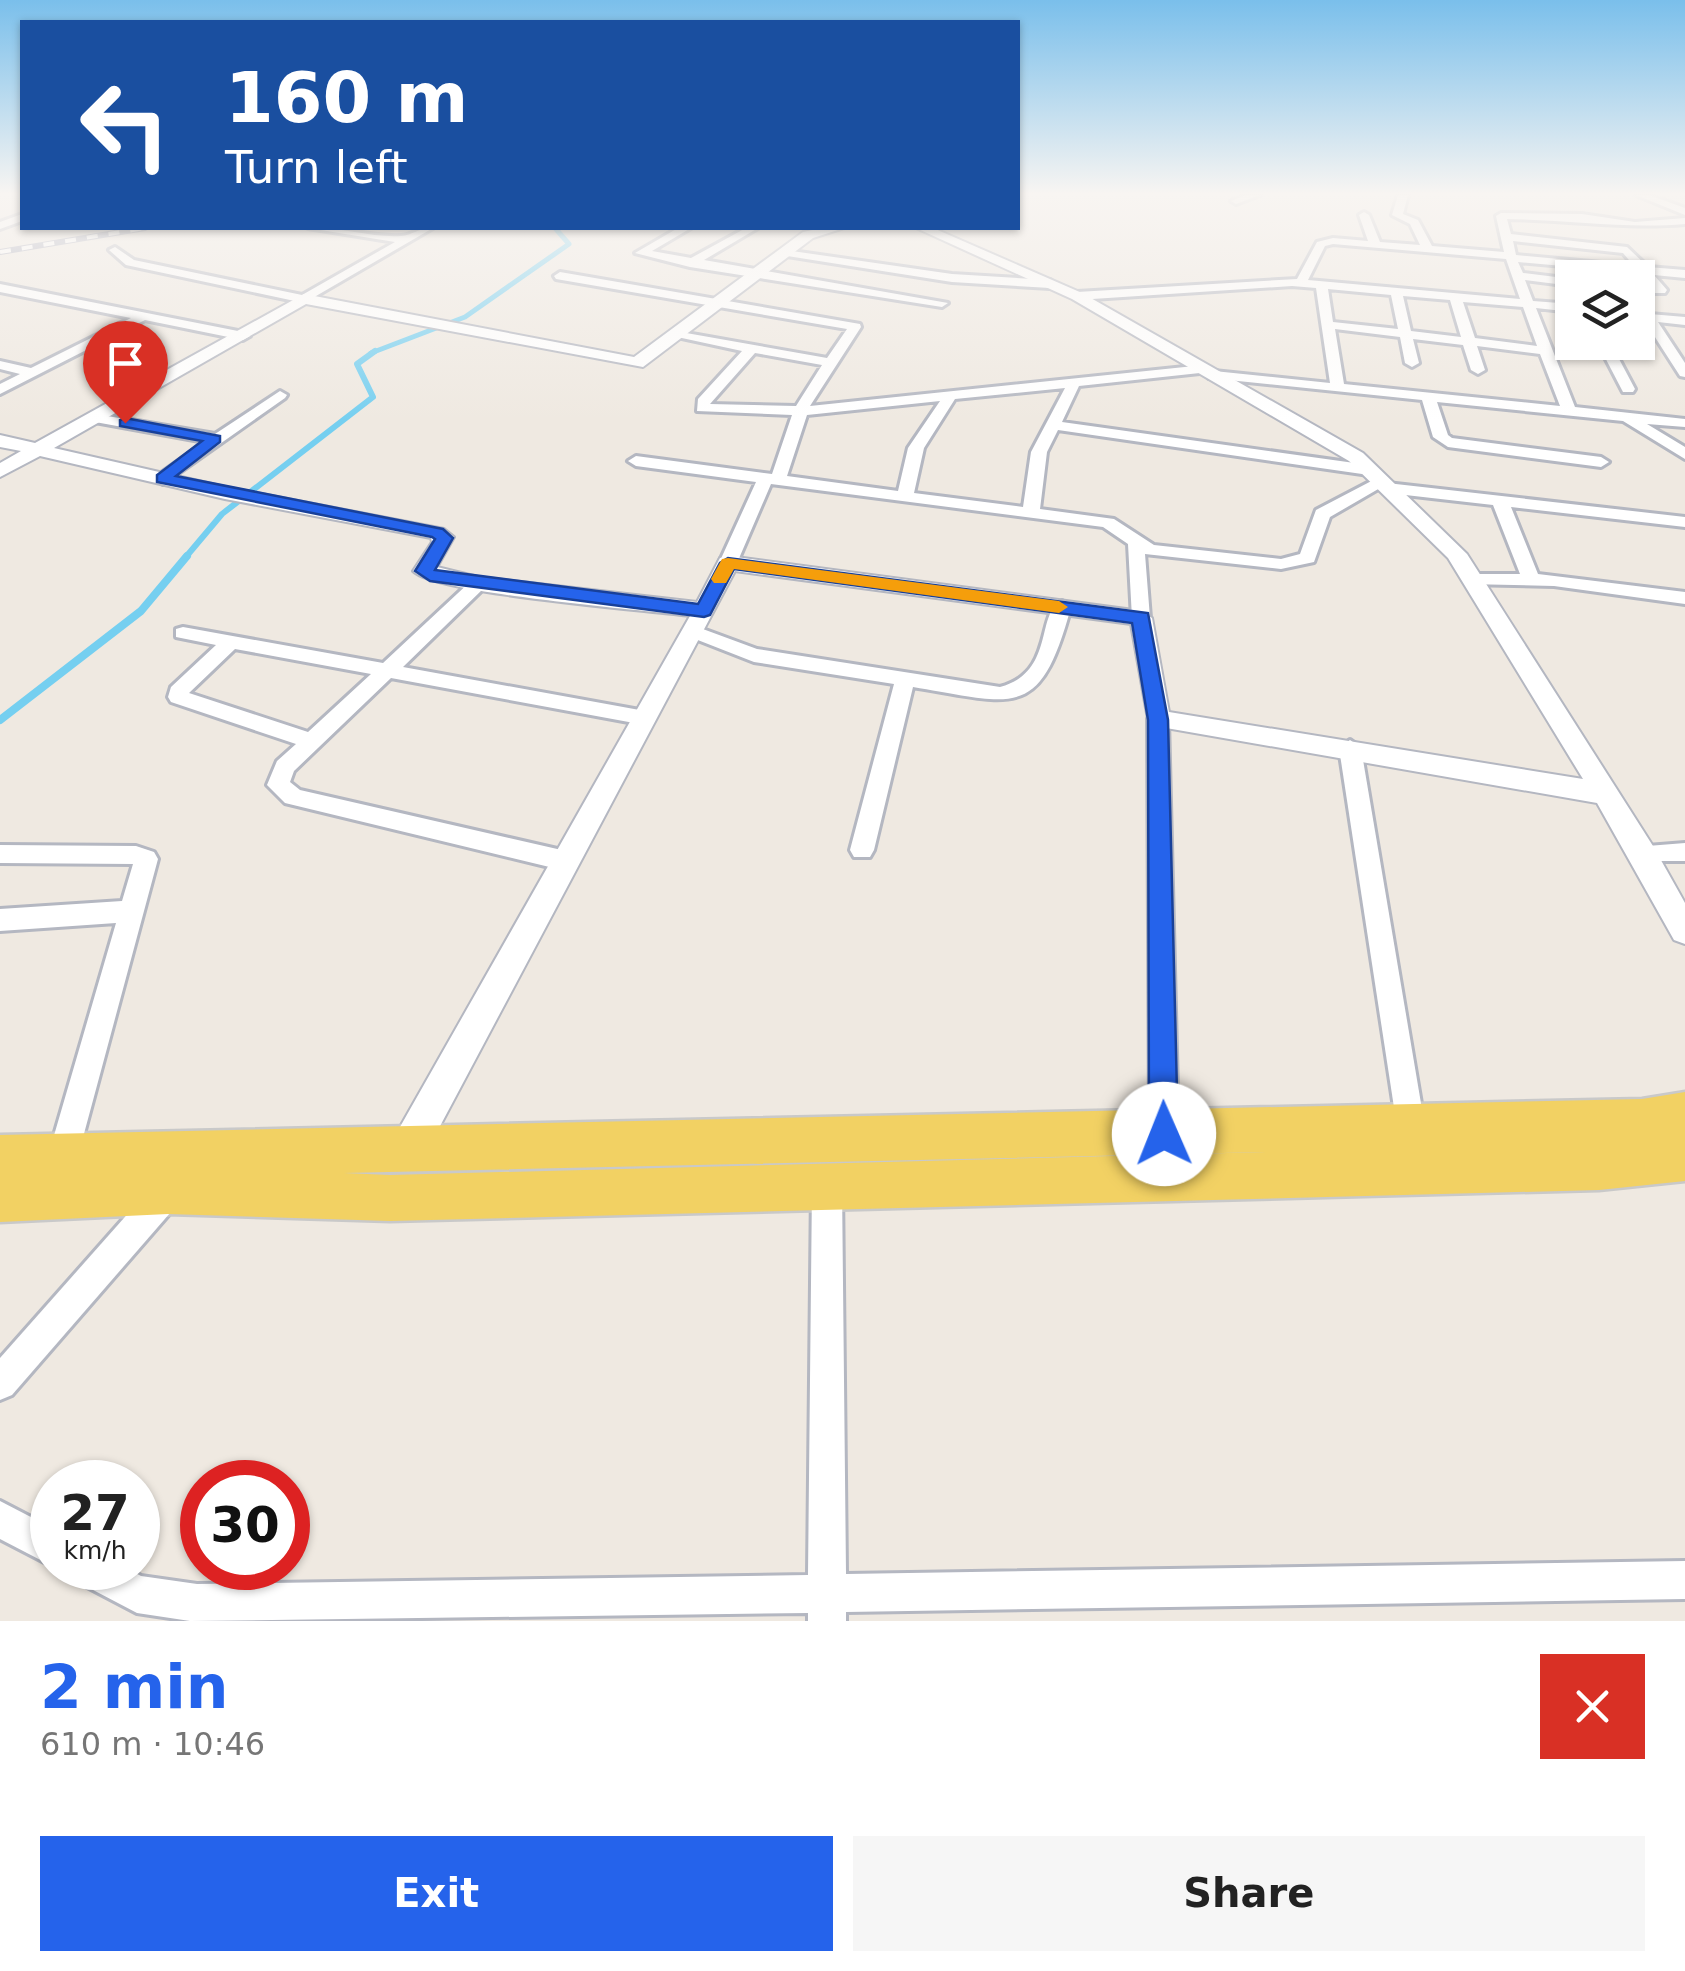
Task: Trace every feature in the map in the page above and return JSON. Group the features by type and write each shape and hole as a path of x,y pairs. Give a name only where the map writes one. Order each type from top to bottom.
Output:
{"main road":[{"path":"0,1158 1624,1122 1685,1114"},
{"path":"0,1199 168,1191 390,1198 1599,1167 1685,1158"}],"street":[{"path":"167,271 637,364 760,271"},
{"path":"0,471 353,271"},
{"path":"738,271 942,303"},
{"path":"904,271 1050,284"},
{"path":"1020,271 1077,296 1356,457 1456,554 1643,854 1685,931"},
{"path":"1301,282 1307,271"},
{"path":"1516,271 1568,409"},
{"path":"1655,271 1685,274"},
{"path":"409,1147 698,621 772,478 800,411 855,327 560,276"},
{"path":"1518,276 1555,280"},
{"path":"1077,296 1301,282 1555,306"},
{"path":"1321,284 1337,385"},
{"path":"0,288 243,336"},
{"path":"1396,291 1412,363"},
{"path":"0,299 17,292"},
{"path":"1455,297 1478,370"},
{"path":"0,390 144,316"},
{"path":"1655,317 1685,321"},
{"path":"1330,326 1548,351"},
{"path":"1655,332 1685,373"},
{"path":"674,335 832,363"},
{"path":"751,348 703,402 702,408 800,411 1209,372 1685,424"},
{"path":"1612,360 1628,389"},
{"path":"0,365 33,373"},
{"path":"1031,511 1039,452 1074,383"},
{"path":"1427,394 1440,437 1448,442 1601,462"},
{"path":"163,479 280,395"},
{"path":"905,495 916,448 950,396"},
{"path":"1622,416 1685,454"},
{"path":"95,418 215,439"},
{"path":"1052,425 1500,501 1685,522"},
{"path":"0,441 226,493 437,533 444,538 443,542 424,571 478,584 698,621 754,655 1000,694 1032,684 1041,673 1062,607"},
{"path":"636,461 1031,511 1115,525 1136,544 1150,550 1281,564 1308,558 1322,514 1379,480"},
{"path":"1500,501 1530,580"},
{"path":"1136,544 1141,618 1158,720 1164,1134"},
{"path":"728,563 1141,618"},
{"path":"1472,580 1530,580 1685,598"},
{"path":"478,584 311,741 279,776 278,785 283,792 566,861"},
{"path":"183,633 644,718"},
{"path":"232,642 178,692 178,697 311,741"},
{"path":"862,850 906,679"},
{"path":"1158,720 1350,748 1606,794"},
{"path":"1350,748 1411,1127"},
{"path":"1643,854 1685,852"},
{"path":"0,854 142,856 147,865 64,1156"},
{"path":"0,920 133,912"},
{"path":"826,1607 827,1186"},
{"path":"0,1383 168,1191"},
{"path":"0,1519 30,1536"},
{"path":"130,1590 197,1603 594,1609 826,1607 1685,1580"}],"waterway":[{"path":"374,352 465,317 531,271"},
{"path":"185,558 222,514 373,397 357,364 374,352"},
{"path":"0,720 141,611 187,556"}],"slow traffic":[{"path":"720,579 728,563 1059,607"}],"route":[{"path":"125,423 215,439 163,479 437,533 444,538 426,564 424,571 430,575 704,610 728,563 1141,618 1158,720 1164,1134"}]}
